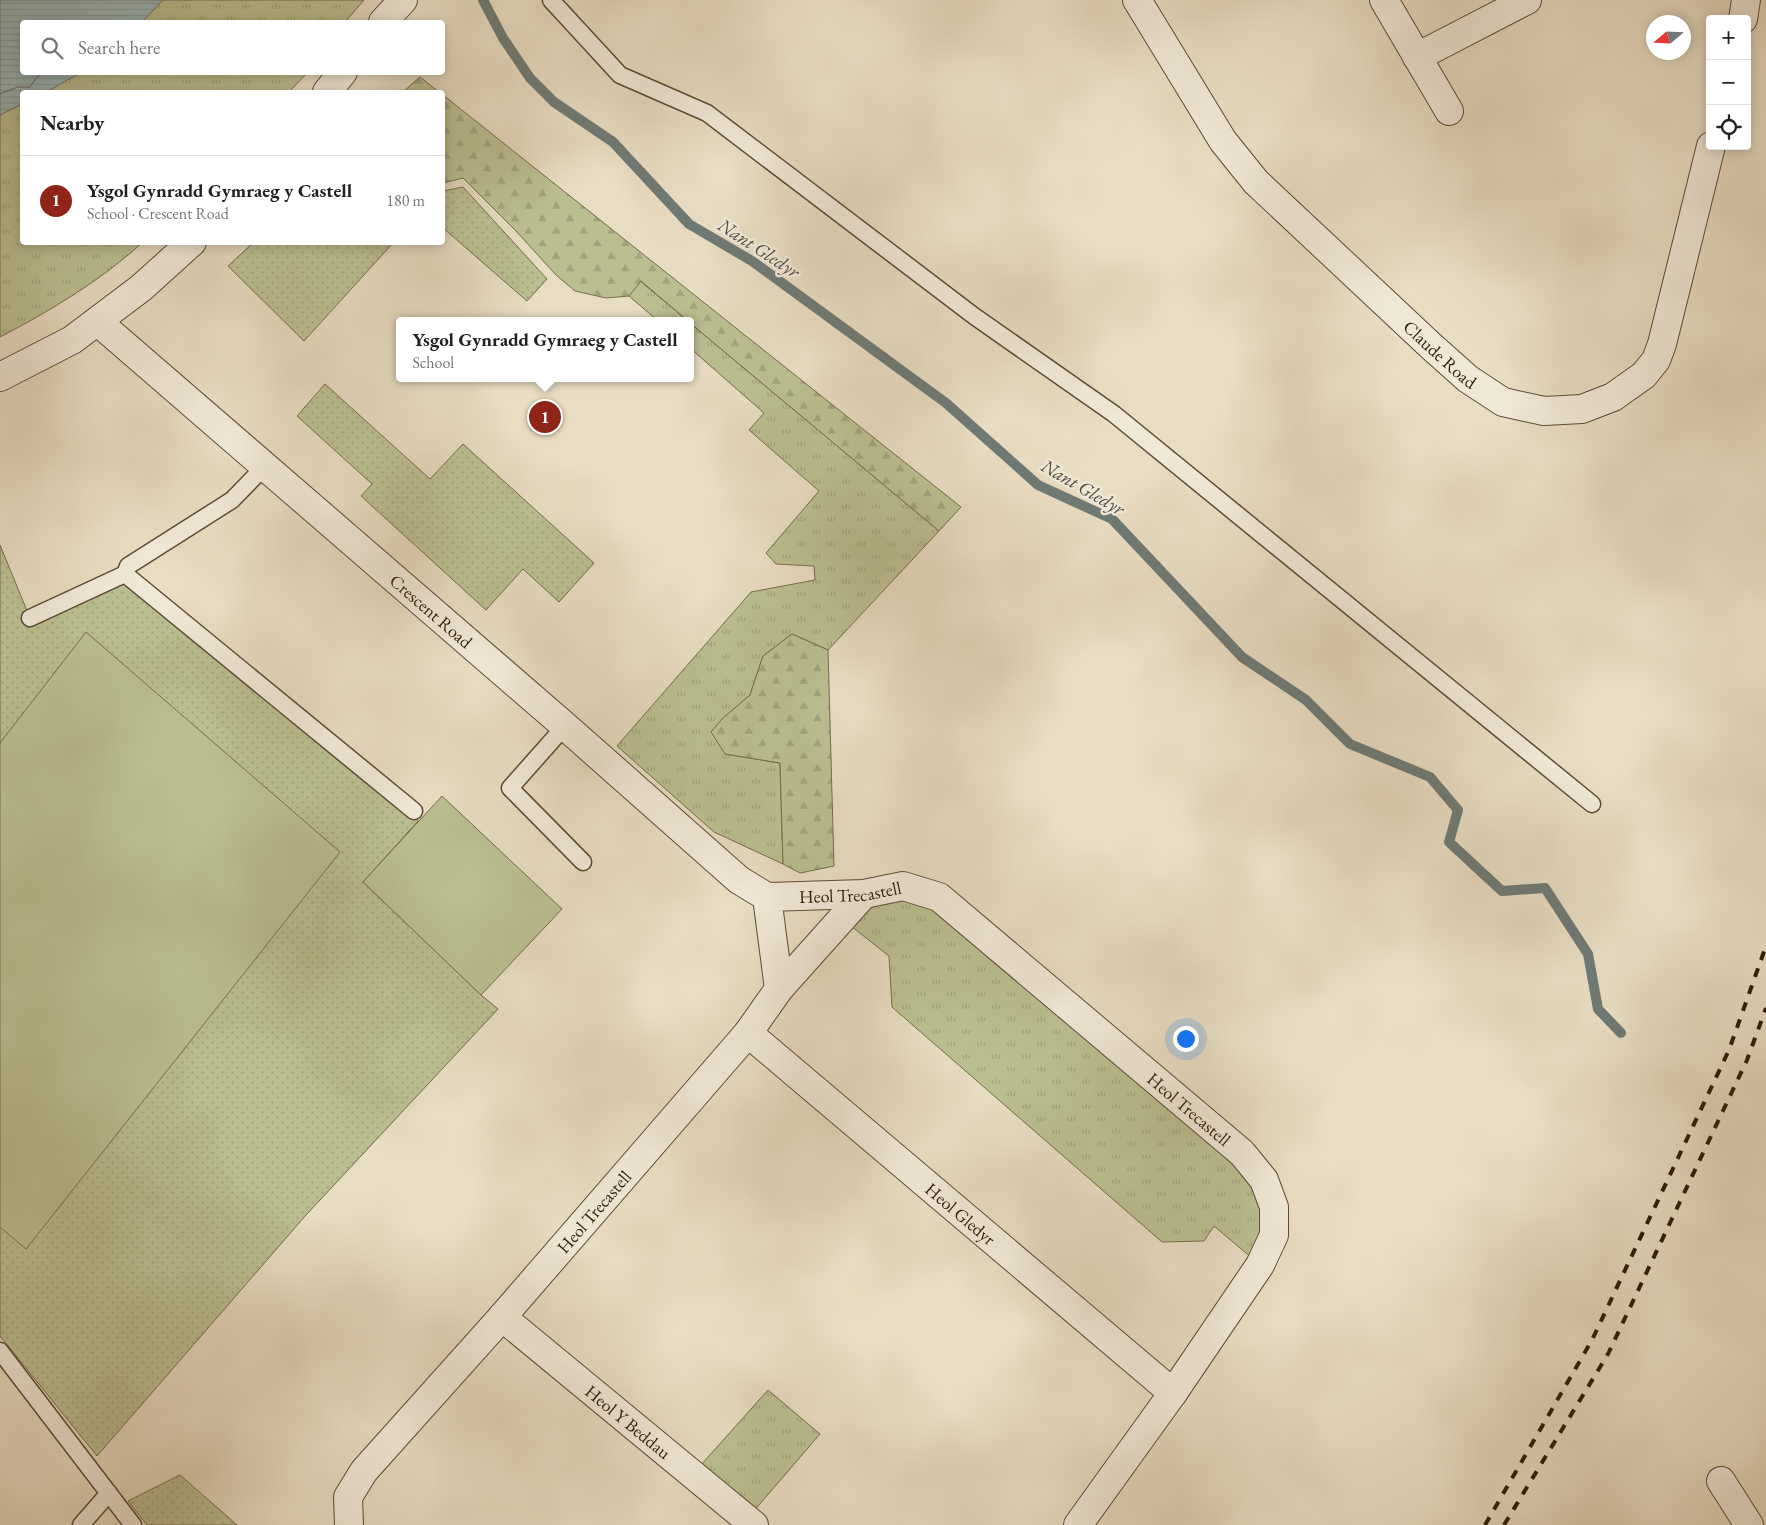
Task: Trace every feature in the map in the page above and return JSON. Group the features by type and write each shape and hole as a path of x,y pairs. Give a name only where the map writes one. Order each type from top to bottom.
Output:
{"street":[{"path":"385,20 403,0"},
{"name":"Claude Road","path":"1137,0 1223,141 1256,182 1468,379 1503,402 1544,411 1582,409 1613,397 1644,374 1656,360 1662,344 1710,150"},
{"path":"1384,0 1448,111"},
{"path":"1417,57 1527,0"},
{"path":"1744,15 1746,0"},
{"path":"329,90 341,75"},
{"path":"0,377 72,340 98,322 141,288 189,245"},
{"name":"Crescent Road","path":"98,322 266,466 739,880 767,897"},
{"name":"Heol Trecastell","path":"767,897 864,894 903,886 939,897 1242,1153 1264,1180 1274,1207 1274,1235 1260,1265 1173,1393 1078,1525"},
{"name":"Heol Trecastell","path":"349,1525 348,1497 364,1471 502,1317 748,1033 779,989 864,894"},
{"path":"767,897 779,989"},
{"name":"Heol Gledyr","path":"748,1033 1173,1393"},
{"name":"Heol Y Beddau","path":"502,1317 754,1525"},
{"path":"1721,1481 1749,1525"}],"lane":[{"path":"551,0 620,75 707,113 974,316 1114,414 1592,804"},
{"path":"30,618 125,574 128,566 232,500 266,466"},
{"path":"125,574 414,811"},
{"path":"564,726 510,788 583,862"},
{"path":"3,1360 133,1525"},
{"path":"81,1525 109,1493"}],"green space":[{"path":"163,0 364,0 347,20 144,20"},
{"path":"76,75 305,75 291,90 50,90"},
{"path":"420,77 436,90 405,90"},
{"path":"445,97 961,507 939,531 694,326 694,317 683,317 641,281 629,296 606,298 575,291 556,275 516,231 463,178 445,182"},
{"path":"20,105 20,245 140,245 92,283 0,337 0,115"},
{"path":"463,187 547,279 527,301 445,230 445,191"},
{"path":"251,245 391,245 304,341 228,266"},
{"path":"640,281 683,317 653,317 629,296"},
{"path":"694,326 939,531 828,650 792,634 763,656 750,695 722,719 725,754 780,763 783,864 714,832 617,746 751,592 815,580 814,566 776,564 766,553 819,491 749,430 764,413 694,352"},
{"path":"325,384 430,479 463,444 594,563 559,602 523,569 486,610 361,496 372,484 297,416"},
{"path":"0,545 30,618 125,574 408,806 418,821 363,882 498,1009 306,1215 97,1456 0,1336"},
{"path":"86,632 340,852 26,1249 0,1227 0,743"},
{"path":"792,634 828,650 834,866 800,873 783,864 780,763 725,754 711,732 722,719 750,695 763,656"},
{"path":"442,796 562,909 481,995 363,882"},
{"path":"864,894 939,897 1264,1180 1260,1265 1214,1226 1204,1241 1162,1242 892,1007 889,956 842,919"},
{"path":"768,1390 820,1434 747,1519 692,1475"},
{"path":"180,1475 237,1525 147,1525 128,1501"}],"water":[{"path":"0,0 163,0 144,20 20,20 20,75 76,75 50,90 20,90 20,105 0,115"}],"waterway":[{"name":"Nant Gledyr","path":"483,0 503,38 530,78 554,102 613,142 689,224 752,261 946,403 1038,485 1112,519 1242,657 1306,700 1350,744 1430,777 1458,810 1449,842 1502,891 1545,888 1588,954 1598,1009 1621,1033"}],"railway":[{"path":"1485,1525 1592,1340 1729,1050 1766,946"},
{"path":"1504,1525 1608,1354 1747,1060 1766,1008"}],"place":[{"name":"Ysgol Gynradd Gymraeg y Castell","path":"545,417"}]}
